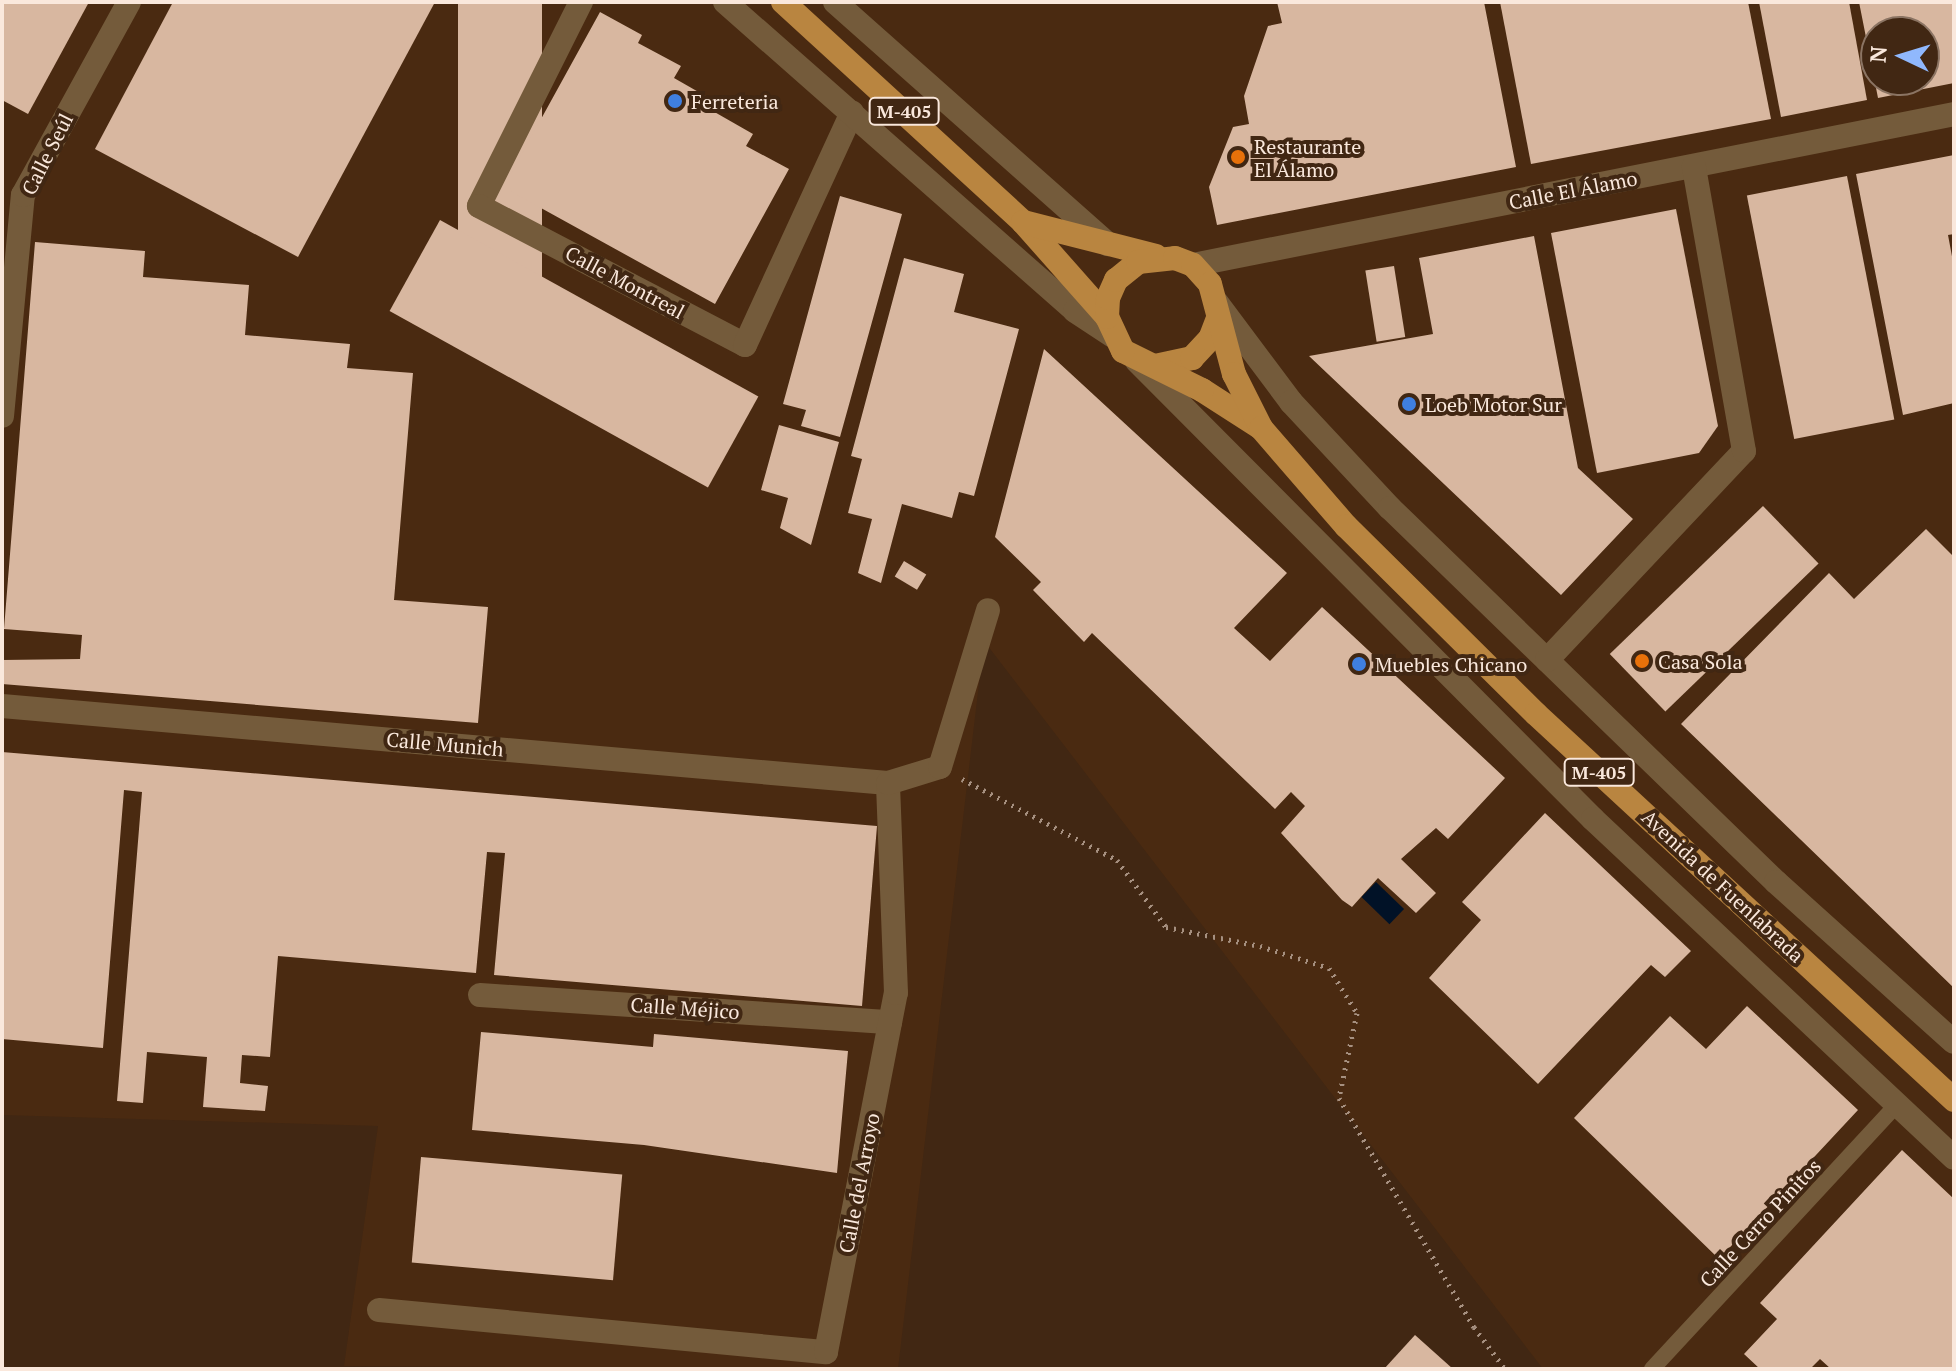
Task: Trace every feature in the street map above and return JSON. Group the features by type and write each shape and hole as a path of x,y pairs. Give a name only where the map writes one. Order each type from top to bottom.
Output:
{"main road":[{"name":"M-405","path":"783,2 1023,222 1146,364 1261,428"},
{"name":"M-405","path":"1023,222 1193,265 1210,284 1234,374 1261,428"},
{"path":"1110,326 1116,280 1138,262 1156,256"},
{"path":"1146,364 1192,358 1210,339 1216,311"},
{"name":"Avenida de Fuenlabrada","path":"1261,428 1406,588 1954,1100"}],"street":[{"name":"Calle Seúl","path":"2,416 23,195 129,2"},
{"name":"Calle Montreal","path":"581,2 479,206 745,345 852,112"},
{"path":"725,2 1075,311 1110,326"},
{"path":"835,2 1108,244"},
{"name":"Calle El Álamo","path":"1193,265 1954,114"},
{"path":"1547,660 1744,451 1694,166"},
{"path":"1216,311 1291,402 1390,508 1776,882 1954,1042"},
{"path":"1146,364 1582,808 1954,1158"},
{"path":"888,783 940,767 988,610"},
{"name":"Calle Munich","path":"2,706 888,783"},
{"name":"Calle del Arroyo","path":"379,1310 826,1352 896,993 888,783"},
{"name":"Calle Méjico","path":"480,995 890,1022"}],"lane":[{"name":"Calle Cerro Pinitos","path":"1652,1369 1897,1104"}],"path":[{"path":"940,767 1117,860 1166,927 1260,946 1329,968 1357,1013 1339,1098 1474,1327 1505,1369"}],"shaded area":[{"path":"2,2 1954,2 1954,1369 1543,1369 984,641 898,1369 344,1366 378,1126 2,1115"}],"water":[{"path":"1376,882 1404,909 1389,924 1361,897"}],"building":[{"path":"2,2 89,2 28,114 2,100"},
{"path":"173,2 435,2 298,257 95,149"},
{"path":"458,2 542,2 542,303 458,303"},
{"path":"1277,2 1484,2 1516,167 1217,225 1209,187 1233,127 1249,124 1244,96 1268,26 1282,23"},
{"path":"1500,2 1748,2 1771,119 1531,164"},
{"path":"1759,2 1849,2 1860,62 1860,96 1866,96 1867,100 1781,117"},
{"path":"1859,2 1954,2 1954,83 1940,86 1940,16 1862,16"},
{"path":"600,12 642,35 638,43 681,66 674,78 716,102 711,110 753,134 746,146 789,169 715,304 512,192 508,179"},
{"path":"1954,155 1954,234 1948,235 1954,267 1954,403 1903,415 1856,174"},
{"path":"1847,176 1894,419 1794,439 1747,195"},
{"path":"840,196 902,214 840,437 801,426 806,410 783,404"},
{"path":"1676,209 1718,426 1699,453 1597,473 1551,233"},
{"path":"440,220 758,396 708,487 390,311"},
{"path":"1534,236 1578,468 1633,519 1561,595 1309,356 1433,334 1419,258"},
{"path":"35,242 145,251 143,277 249,285 245,335 350,344 347,368 413,373 394,600 488,607 478,723 2,684 2,660 80,659 82,635 4,629"},
{"path":"904,258 964,274 954,312 1019,329 974,496 959,492 952,518 902,504 881,583 858,573 872,519 848,513 862,459 851,456"},
{"path":"1394,266 1405,337 1377,342 1365,271"},
{"path":"1044,349 1287,573 1234,628 1270,661 1322,607 1505,778 1448,839 1436,828 1401,859 1436,893 1416,913 1378,878 1352,907 1342,900 1281,833 1305,806 1291,792 1275,809 1092,633 1084,642 1033,590 1041,582 995,537"},
{"path":"779,425 839,442 811,545 780,528 788,498 761,490"},
{"path":"1763,506 1819,564 1665,712 1610,654"},
{"path":"1926,529 1954,557 1954,988 1681,724 1829,573 1854,599"},
{"path":"904,561 926,574 917,590 895,576"},
{"path":"2,752 877,826 862,1006 494,975 505,853 487,852 476,973 278,956 270,1057 242,1055 240,1083 268,1086 265,1111 203,1107 207,1057 147,1052 143,1103 117,1101 142,792 124,790 103,1048 2,1039"},
{"path":"1545,813 1691,951 1665,977 1651,965 1538,1084 1429,978 1481,920 1462,902"},
{"path":"1747,1006 1858,1110 1719,1259 1574,1118 1670,1016 1706,1049"},
{"path":"481,1032 653,1047 654,1034 848,1051 837,1173 644,1145 472,1130"},
{"path":"1902,1150 1954,1199 1954,1369 1831,1369 1820,1359 1810,1369 1760,1369 1744,1354 1777,1319 1760,1303"},
{"path":"421,1157 622,1175 613,1280 412,1263"},
{"path":"1415,1335 1453,1369 1384,1369"}],"place":[{"name":"Ferreteria","path":"675,101"},
{"name":"Restaurante El Álamo","path":"1238,157"},
{"name":"Loeb Motor Sur","path":"1409,404"},
{"name":"Casa Sola","path":"1642,661"},
{"name":"Muebles Chicano","path":"1359,664"}]}
